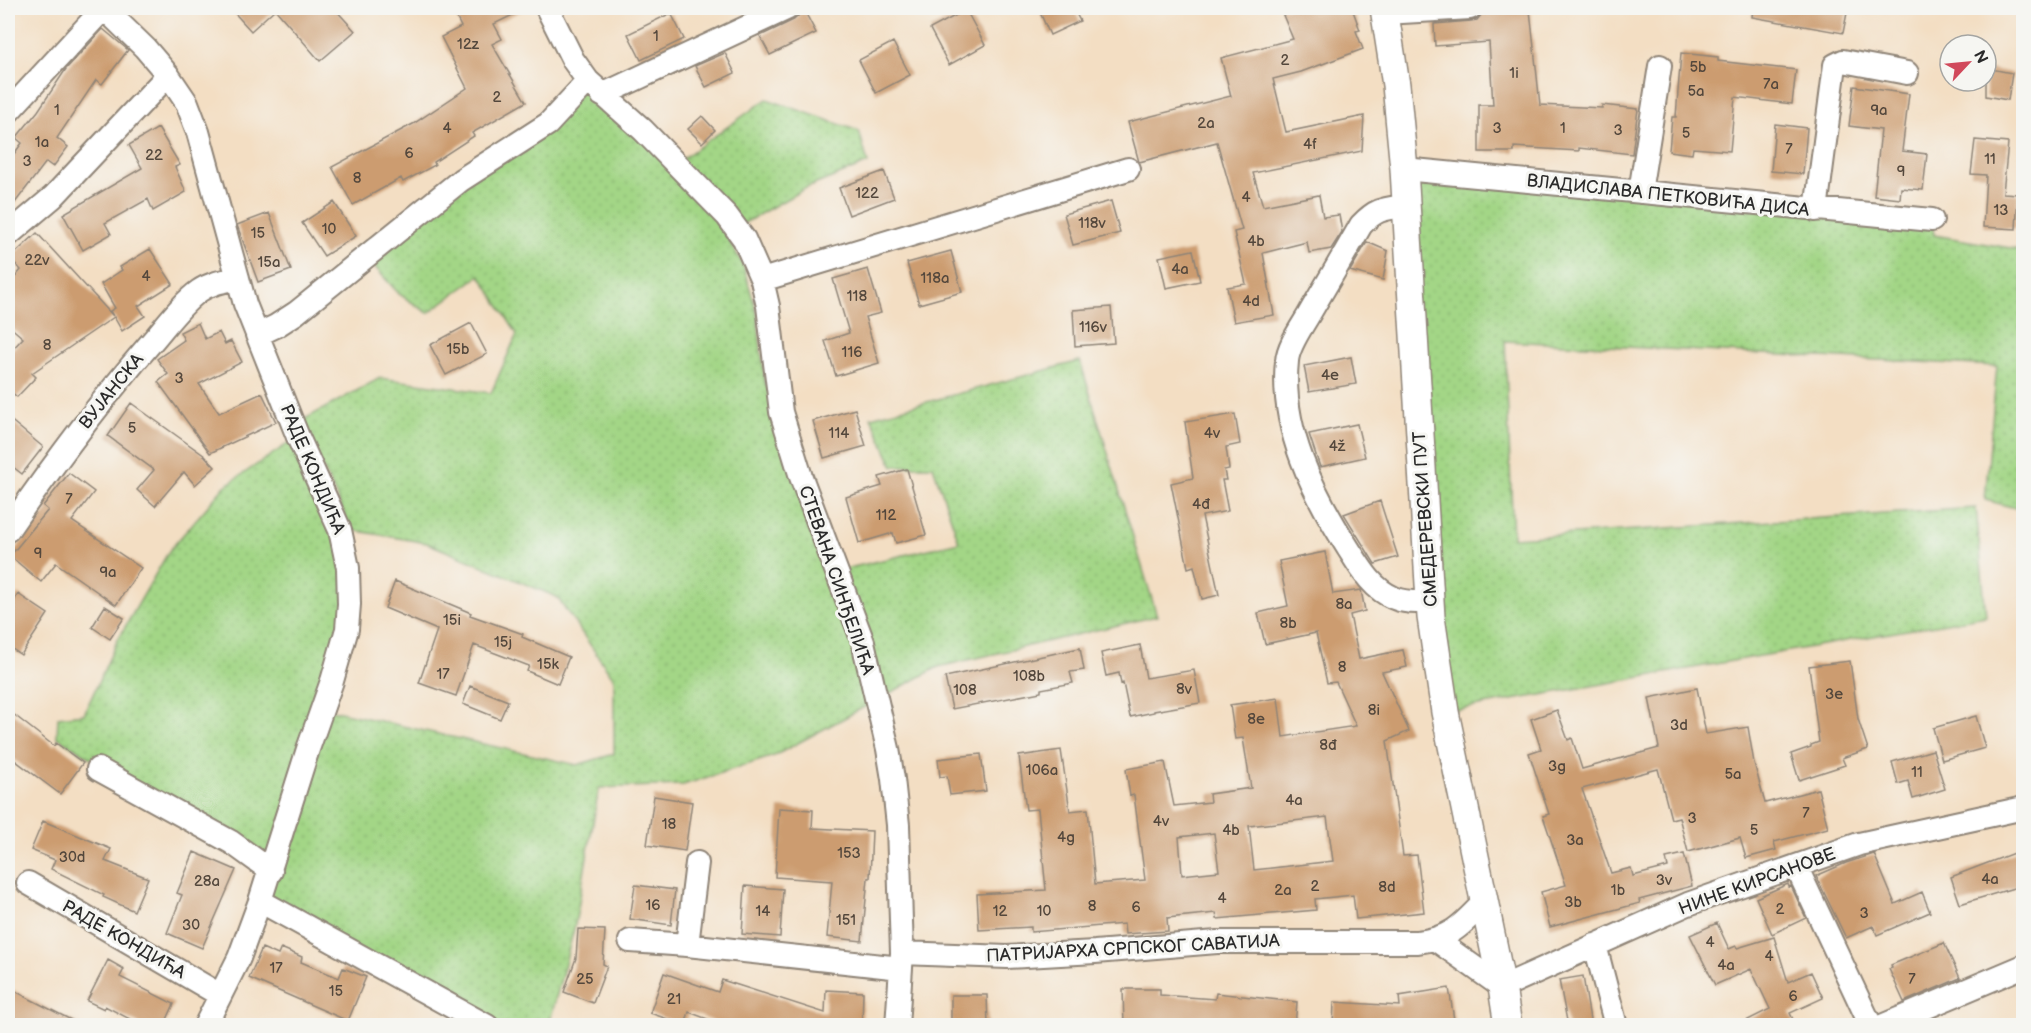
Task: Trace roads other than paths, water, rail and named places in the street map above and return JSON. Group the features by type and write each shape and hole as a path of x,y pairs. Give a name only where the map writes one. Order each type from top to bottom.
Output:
{"main road":[{"name":"СМЕДЕРЕВСКИ ПУТ","path":"1385,10 1396,85 1404,169 1430,602 1445,712 1485,901 1508,1026"}],"street":[{"path":"8,112 102,8"},
{"name":"РАДЕ КОНДИЋА","path":"102,8 138,41 168,75 187,103 198,132 238,278 257,334 297,437 340,530 348,568 347,620 341,653 308,749 271,871 239,958 205,1026"},
{"name":"СТЕВАНА СИНЂЕЛИЋА","path":"548,8 573,60 595,88 643,130 727,216 744,239 762,280 768,306 781,412 801,477 863,642 894,779 898,825 901,961 897,1026"},
{"path":"257,334 276,326 296,313 461,180 548,124 595,88 788,8"},
{"path":"1385,10 1470,8"},
{"path":"1815,210 1835,66 1843,61 1907,73"},
{"path":"1640,192 1659,66"},
{"path":"8,235 53,197 168,75"},
{"path":"762,280 1128,169"},
{"name":"ВЛАДИСЛАВА ПЕТКОВИЋА ДИСА","path":"1404,169 1932,220"},
{"path":"1406,206 1372,213 1361,225 1299,331 1287,358 1288,399 1293,428 1312,484 1329,518 1368,579 1393,598 1410,603 1430,602"},
{"name":"ВУЈАНСКА","path":"8,531 60,455 123,374 164,327 197,292 208,285 238,278"},
{"path":"98,769 231,843 271,871"},
{"name":"НИНЕ КИРСАНОВЕ","path":"1502,987 1688,904 1796,866 1881,838 2024,808"},
{"path":"687,945 697,863"},
{"path":"1796,866 1871,1026"},
{"name":"РАДЕ КОНДИЋА","path":"28,883 220,995"},
{"path":"260,901 487,1026"},
{"name":"ПАТРИЈАРХА СРПСКОГ САВАТИЈА","path":"630,941 901,961 1095,952 1217,942 1398,943 1436,940 1462,925 1485,901"},
{"path":"1436,940 1502,987"},
{"path":"1595,945 1616,1026"},
{"path":"1882,1026 2024,966"}]}
